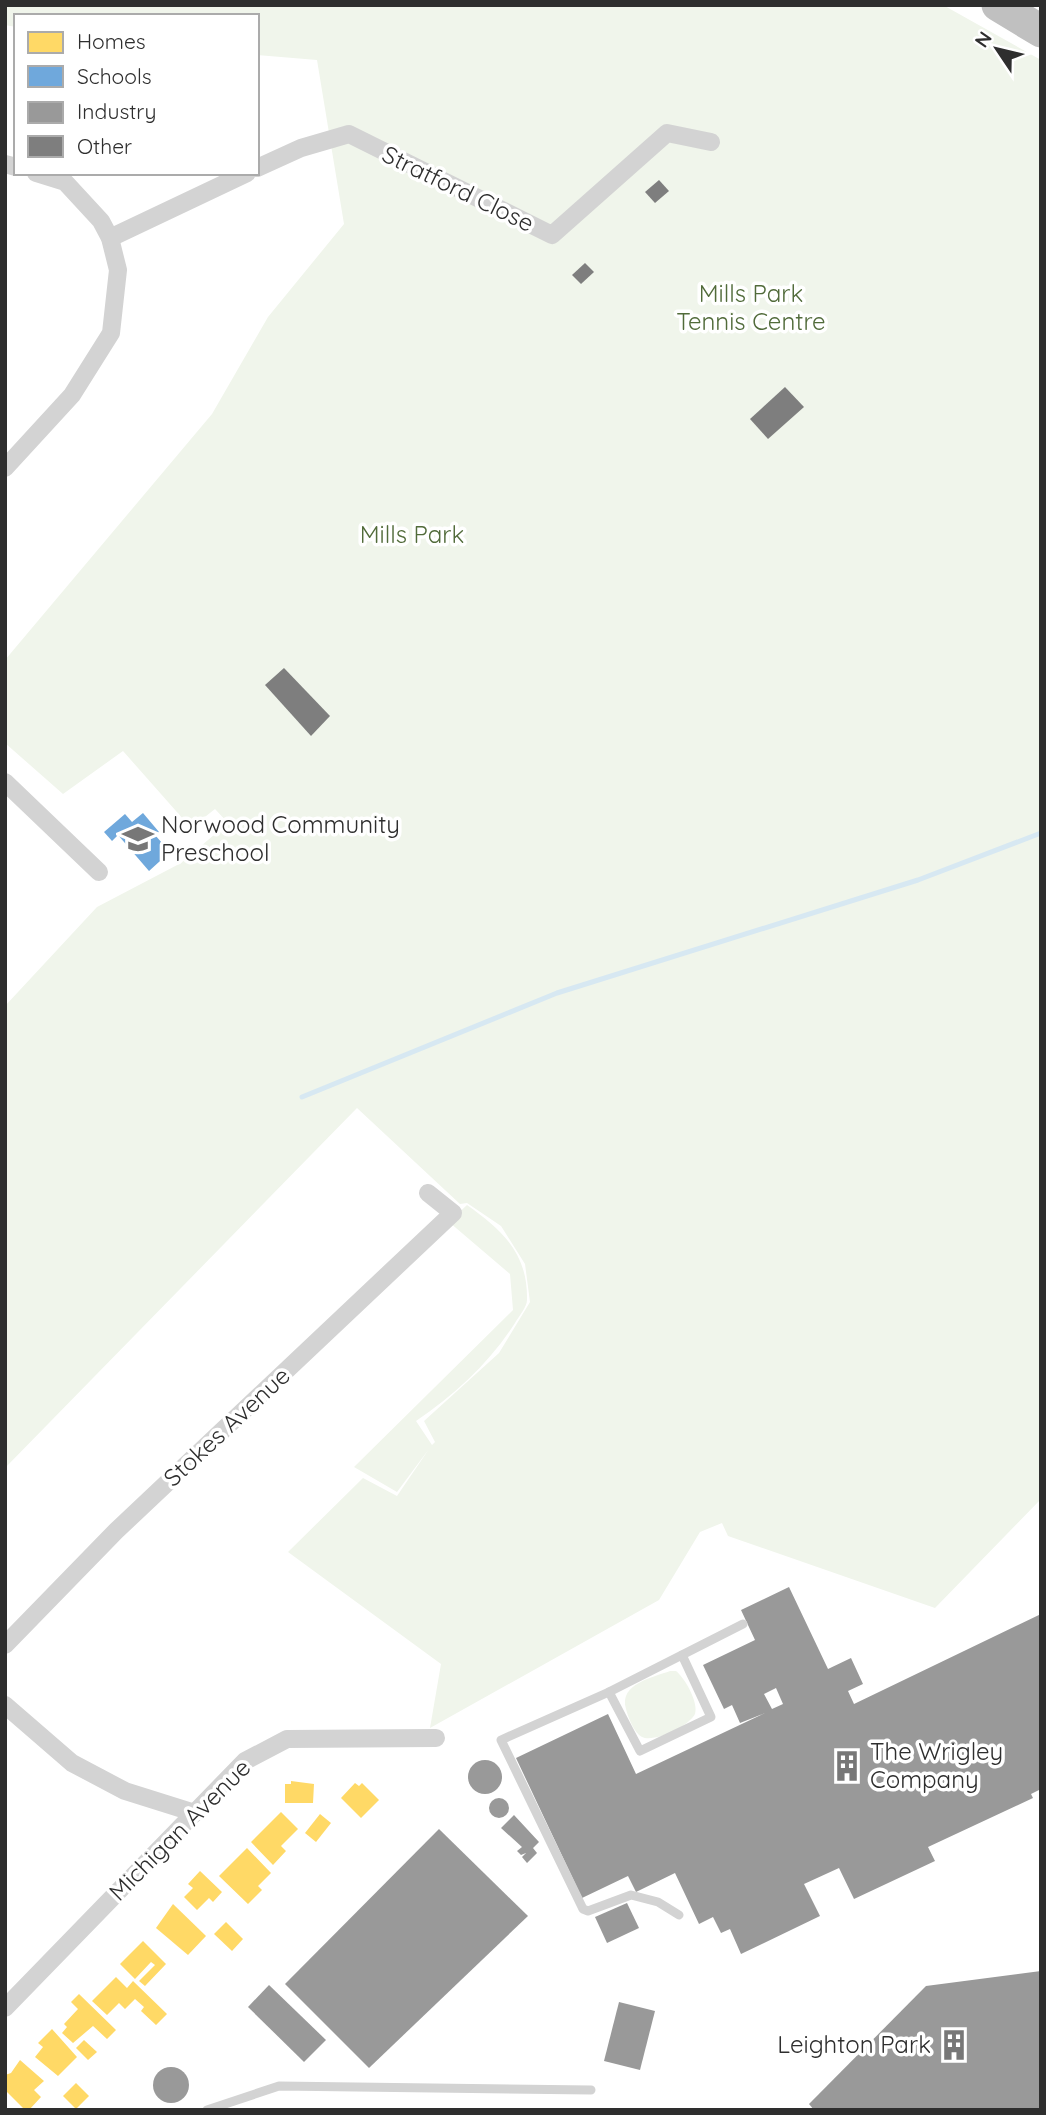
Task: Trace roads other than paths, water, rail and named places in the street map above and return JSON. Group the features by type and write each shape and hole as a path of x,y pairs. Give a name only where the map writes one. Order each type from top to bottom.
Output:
{"highway":[{"path":"998,5 1041,31"}],"street":[{"name":"Stratford Close","path":"259,167 301,148 349,134 552,235 667,133 711,142"},
{"path":"5,468 72,394 111,333 118,270 110,238 101,220 65,182 42,175"},
{"path":"110,238 243,175"},
{"path":"5,782 99,872"},
{"name":"Stokes Avenue","path":"5,1646 116,1531 459,1217 428,1193"},
{"path":"5,1705 72,1763 125,1791 195,1813"},
{"name":"Michigan Avenue","path":"5,2008 245,1761 287,1739 436,1738"}],"lane":[{"path":"679,1915 658,1902 631,1895 588,1910 583,1909 501,1740 609,1692 743,1624"},
{"path":"609,1692 640,1751 711,1717 682,1655"},
{"path":"207,2110 279,2086 591,2091"}],"waterway":[{"path":"302,1097 557,993 918,880 1041,833"}],"place":[{"name":"Norwood Community Preschool","path":"138,839"},
{"name":"The Wrigley Company","path":"847,1766"},
{"name":"Leighton Park","path":"954,2045"}],"park label":[{"name":"Mills Park Tennis Centre","path":"751,308"},
{"name":"Mills Park","path":"412,535"}]}
